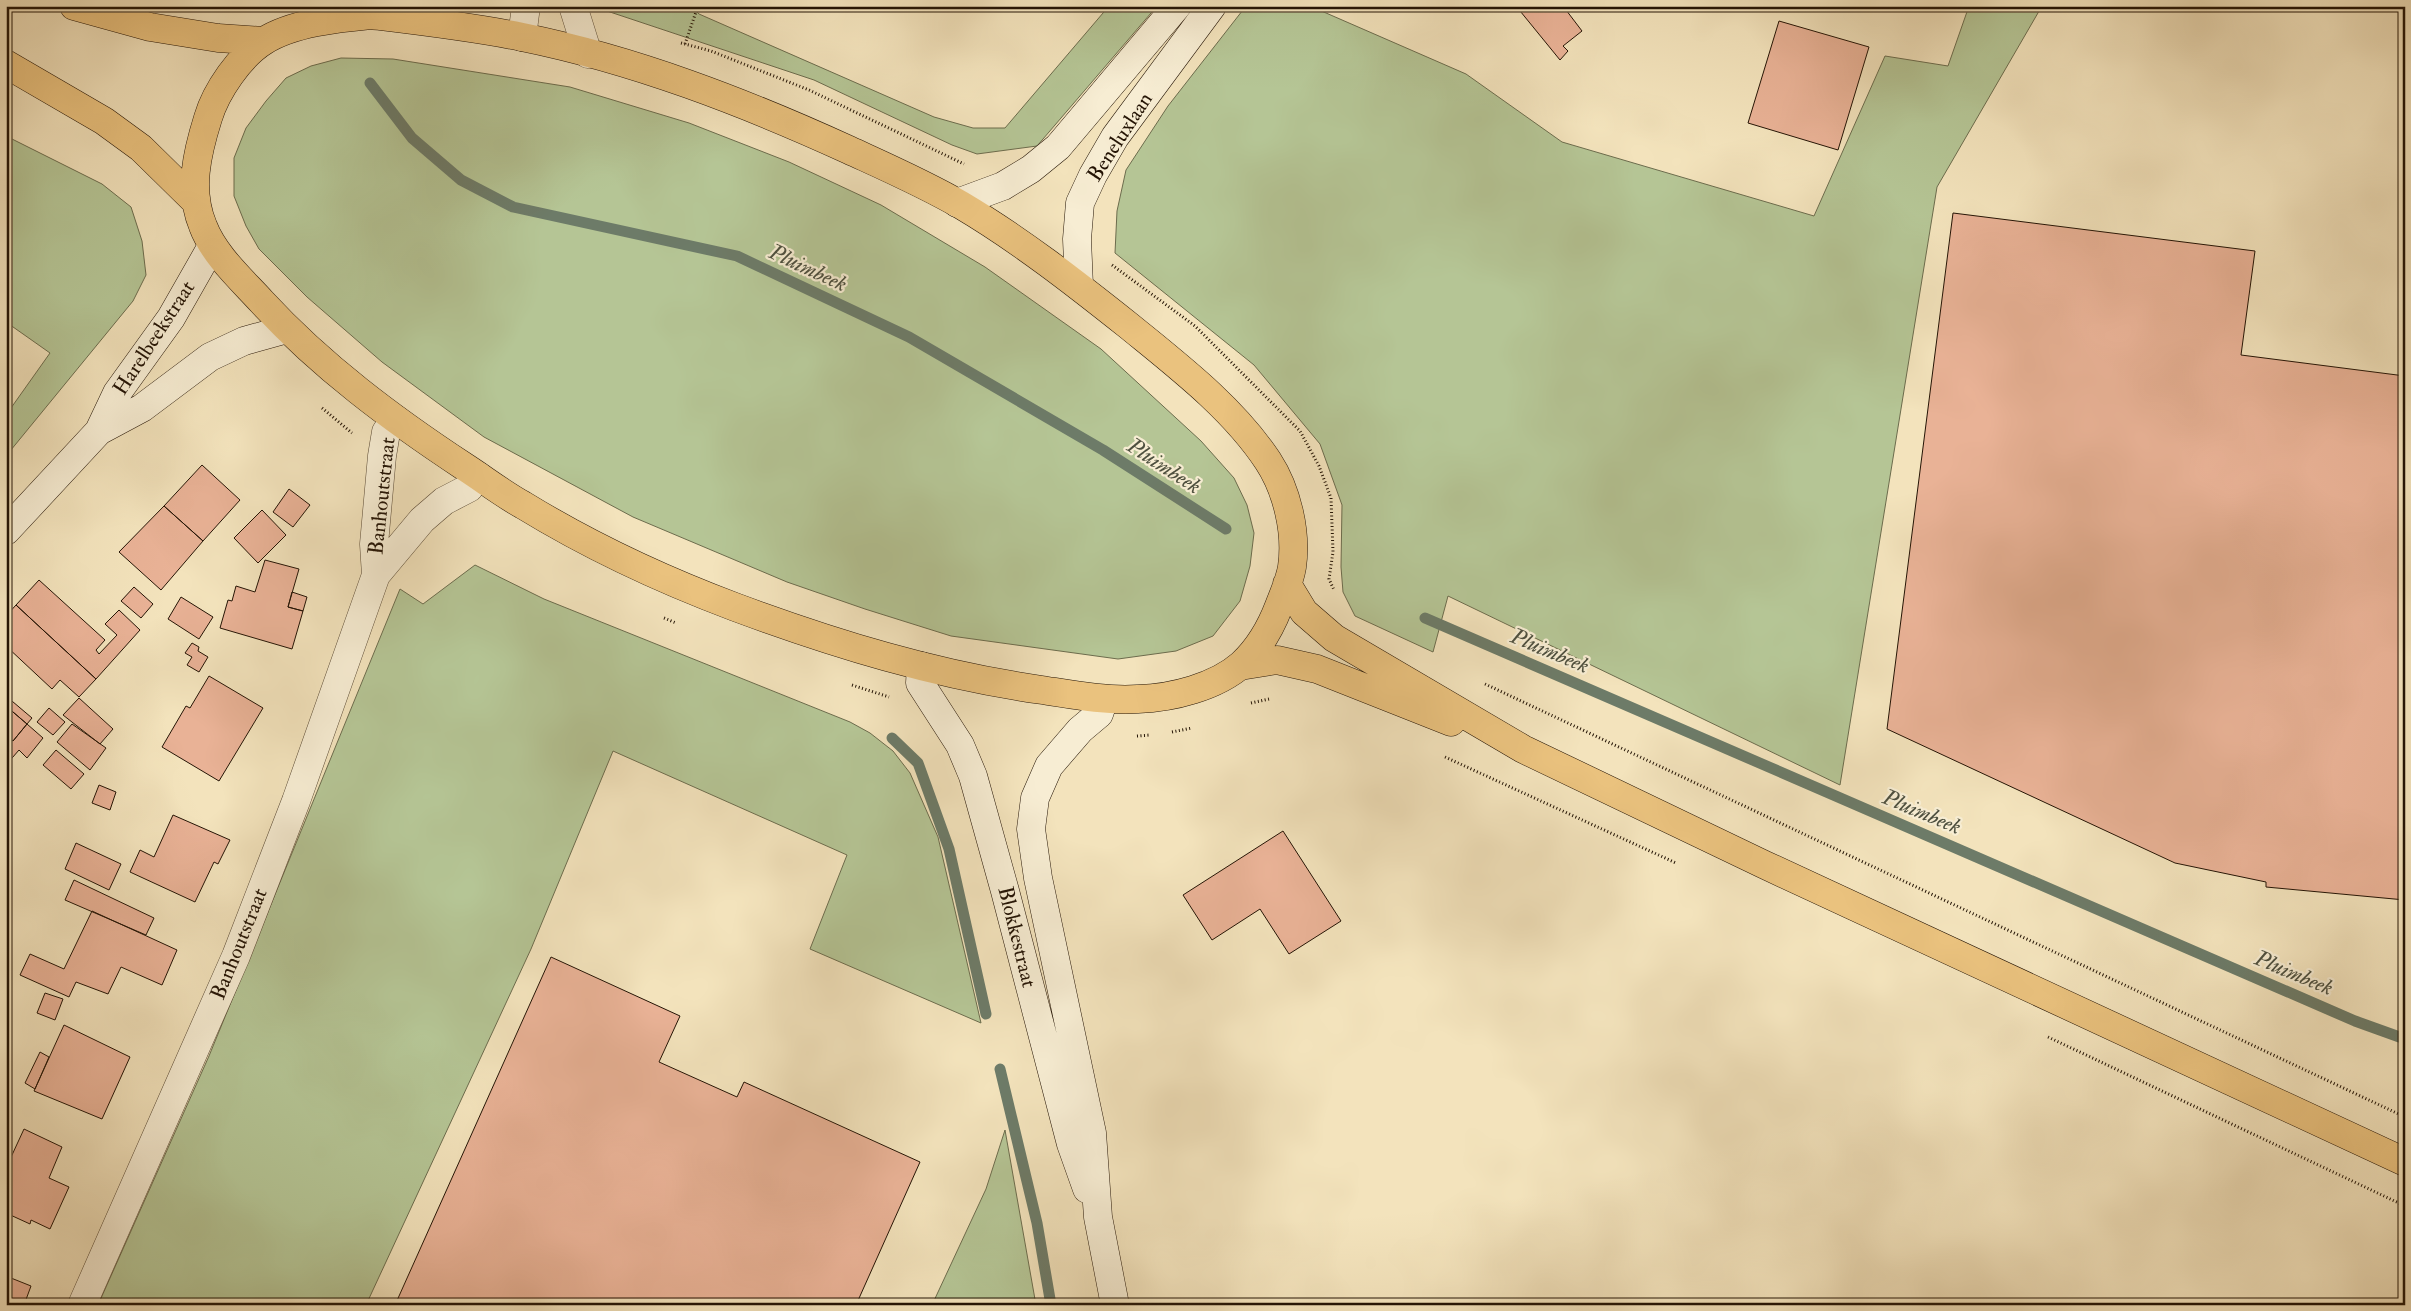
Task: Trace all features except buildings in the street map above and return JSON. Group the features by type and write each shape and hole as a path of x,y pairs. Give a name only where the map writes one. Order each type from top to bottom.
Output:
{"main road":[{"path":"74,6 150,27 218,38 264,41 330,19 371,15 522,37 642,68 719,94 912,179 957,203 1009,236 1079,286 1207,393 1243,429 1269,462 1281,485 1293,537 1293,563 1274,619 1259,643 1240,666 1213,682 1176,693 1147,699 1104,699 991,683 861,651 692,591 610,552 525,506 395,419 333,370 287,329 212,246 201,222 195,201 196,155 212,104 230,73 264,41"},
{"path":"6,64 104,121 141,148 195,201"},
{"path":"1287,584 1304,612 1334,638 1523,749"},
{"path":"1240,666 1277,660 1317,669 1523,749 1765,865 2405,1162"}],"street":[{"path":"522,37 526,6"},
{"path":"573,6 588,54"},
{"name":"Beneluxlaan","path":"957,203 1003,186 1031,169 1058,147 1177,6"},
{"name":"Beneluxlaan","path":"1079,286 1076,239 1080,203 1093,174 1115,137 1212,6"},
{"name":"Harelbeekstraat","path":"6,531 99,431 117,393 171,318 212,246"},
{"name":"Harelbeekstraat","path":"99,431 142,408 210,357 244,341 287,329"},
{"name":"Banhoutstraat","path":"376,575 374,544 382,456 386,432 395,419"},
{"name":"Banhoutstraat","path":"82,1305 236,956 296,801 376,575 422,520 444,501 469,488 478,476"},
{"name":"Blokkestraat","path":"921,666 920,683 960,745 973,776 1006,891 1071,1144 1098,1217"},
{"name":"Blokkestraat","path":"1104,699 1099,714 1080,730 1049,766 1035,798 1031,829 1038,878 1092,1133 1098,1217 1115,1305"}],"path":[{"path":"685,44 698,6"},
{"path":"1076,239 1156,297"},
{"path":"1482,682 2405,1117"},
{"path":"1441,755 1682,866"},
{"path":"2039,1033 2405,1206"}],"green space":[{"path":"607,6 691,6 699,14 934,117 973,128 1005,128 1109,6 1157,6 1037,146 977,154 952,145 814,80 607,11"},
{"path":"1246,6 1310,6 1466,74 1562,142 1814,216 1885,56 1948,66 1969,6 2042,6 1937,187 1840,785 1448,596 1433,652 1355,616 1343,592 1341,567 1342,505 1320,444 1254,365 1115,253 1117,211 1126,170 1168,106"},
{"path":"341,58 393,59 570,87 689,123 789,162 881,205 985,267 1101,349 1201,441 1234,478 1247,505 1254,533 1250,566 1240,601 1213,636 1176,651 1118,659 951,636 787,582 633,517 484,437 382,362 307,297 259,249 246,226 234,196 234,158 246,128 266,101 286,78 311,66"},
{"path":"6,136 102,184 131,207 142,241 146,275 133,301 6,456 6,415 50,353 6,322"},
{"path":"475,565 544,599 850,722 870,733 893,751 910,773 938,837 981,1023 810,949 847,855 613,751 531,949 366,1305 98,1305 209,1056 400,589 423,604"},
{"path":"1005,1130 1036,1305 932,1305 986,1189"}],"waterway":[{"name":"Pluimbeek","path":"370,83 412,138 461,180 513,207 737,256 909,337 1103,450 1226,529"},
{"name":"Pluimbeek","path":"1425,618 2355,1021 2405,1039"},
{"path":"892,738 918,763 949,849 986,1014"},
{"path":"1000,1069 1037,1223 1051,1305"}]}
